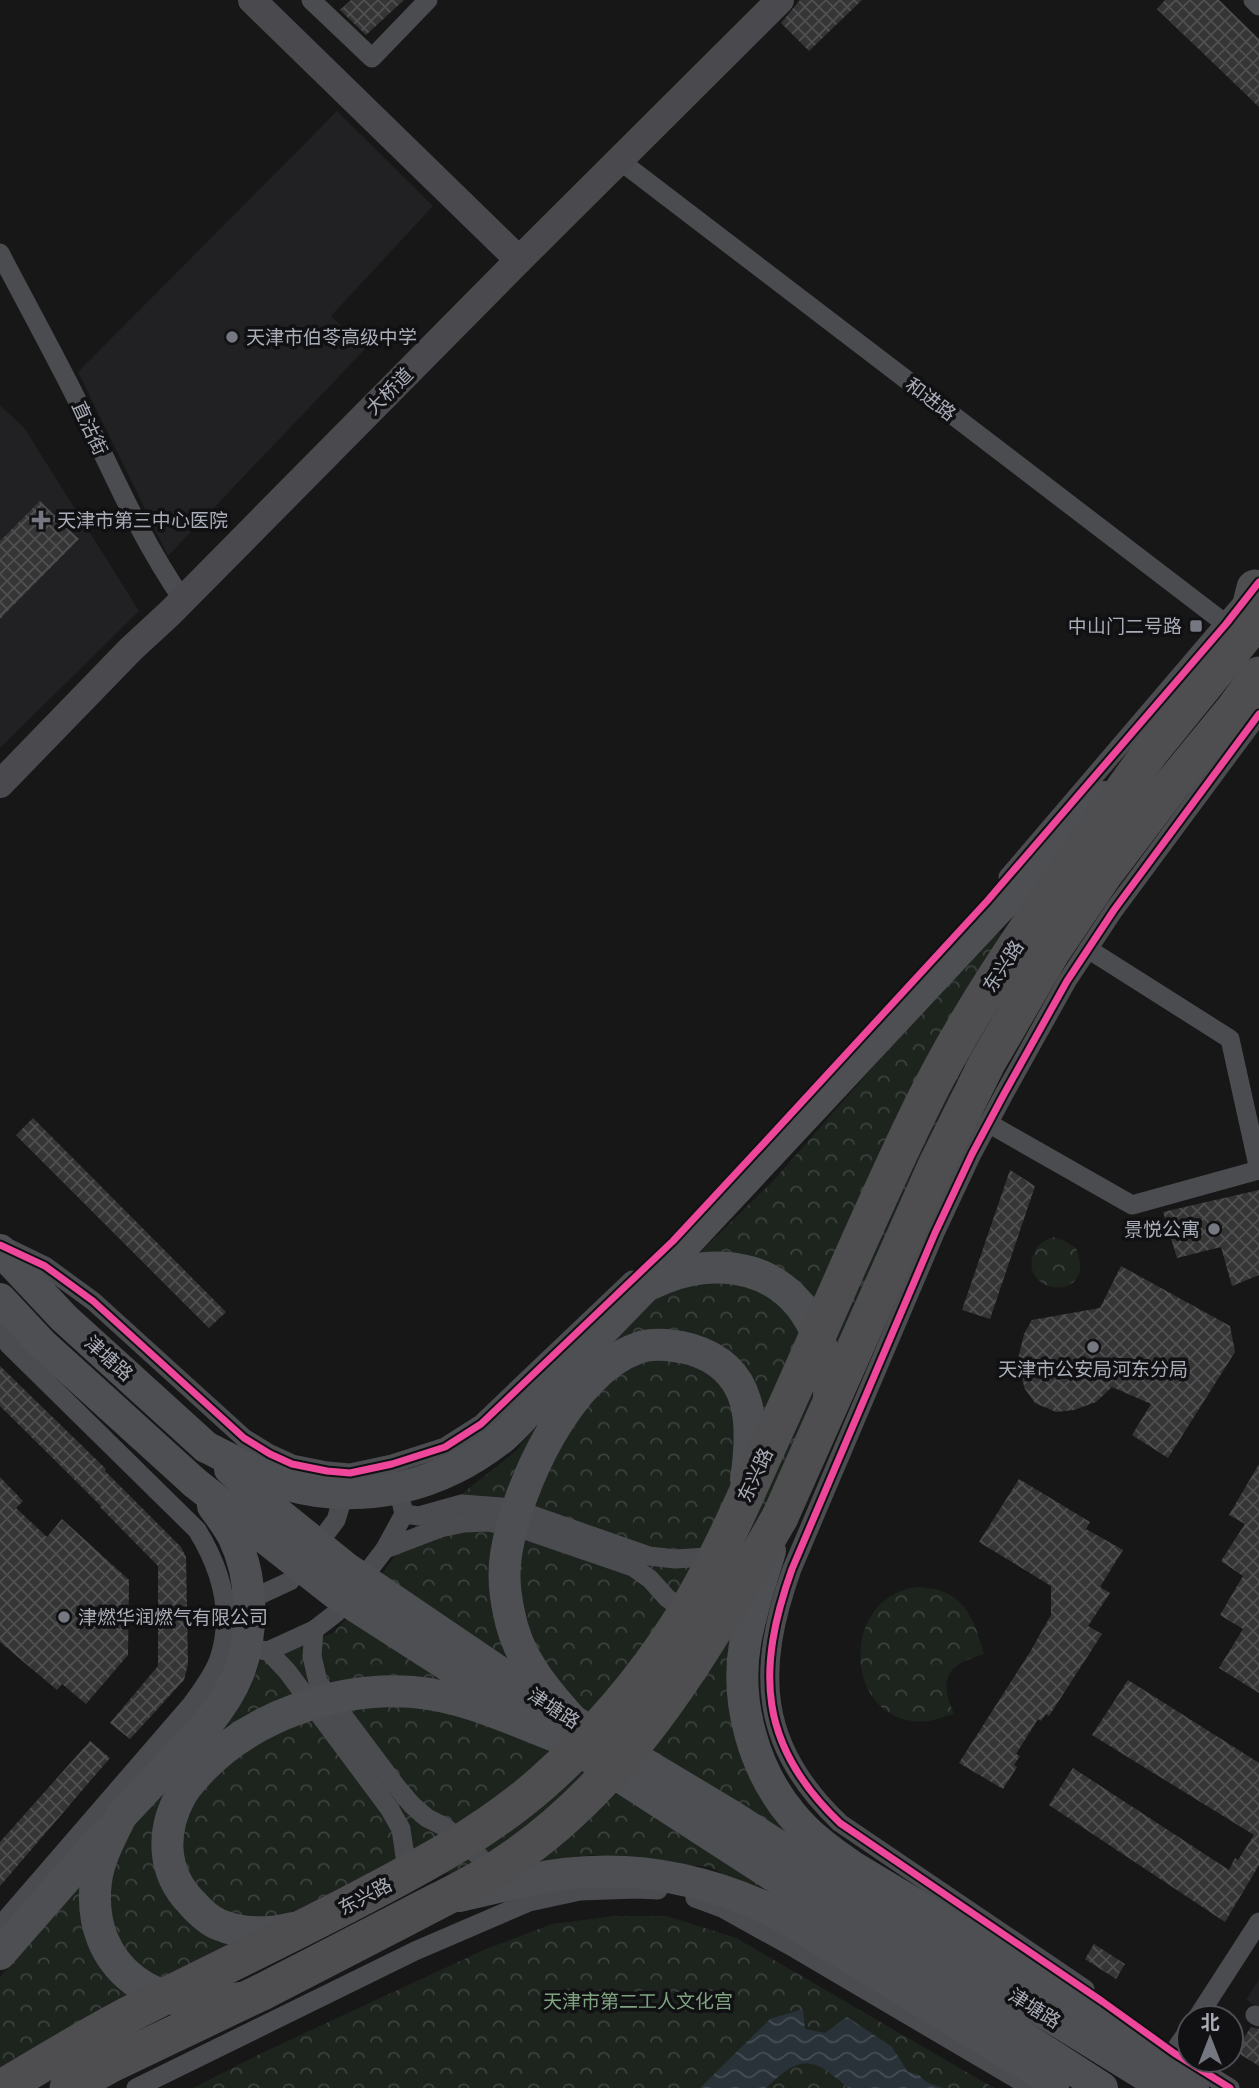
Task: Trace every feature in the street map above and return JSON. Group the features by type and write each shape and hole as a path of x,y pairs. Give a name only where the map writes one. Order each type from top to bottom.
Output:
{"highway":[{"name":"东兴路","path":"2,2088 53,2056 132,2013 314,1923 439,1857 490,1824 540,1784 586,1741 647,1670 681,1620 744,1499 890,1172 924,1102 982,999 1248,610"},
{"name":"东兴路","path":"68,2088 473,1883 552,1829 624,1758 683,1681 780,1517 829,1410 836,1369 986,1063 1051,953 1105,873 1259,675"}],"main road":[{"path":"205,1447 287,1484 321,1491 364,1494 397,1490 435,1478 467,1462 505,1435 1072,830 1151,751"},
{"name":"津塘路","path":"0,1247 64,1318 279,1514 346,1568 566,1729 1102,2088"},
{"path":"646,1286 674,1274 701,1269 733,1268 747,1270 775,1282 802,1308 812,1322 836,1369"},
{"name":"津塘路","path":"0,1299 41,1343 195,1483 335,1592 566,1729 730,1815 900,1924 1169,2068"},
{"path":"566,1729 517,1642 509,1614 505,1558 523,1492 540,1455 570,1404 602,1369 638,1348 657,1344 680,1347 710,1357 724,1367 735,1380 748,1409 751,1444 744,1499"},
{"path":"0,1954 217,1711 239,1673 249,1625 242,1560 234,1538 195,1483"},
{"path":"780,1517 748,1628 742,1680 746,1718 752,1741 775,1793 820,1844 853,1867 1114,2018 1193,2088"},
{"path":"314,1923 263,1933 240,1931 218,1924 200,1912 176,1883 169,1866 167,1846 168,1828 174,1810 181,1793 209,1762 226,1748 249,1732 301,1708 345,1696 384,1691 441,1696 566,1729"},
{"path":"121,1816 97,1873 95,1907 101,1937 110,1955 125,1972 151,1990 179,2001 223,2002 262,1992"},
{"path":"438,1901 562,1874 587,1872 656,1875 703,1884 777,1913 1050,2086"}],"street":[{"path":"252,0 519,260"},
{"path":"311,0 372,58 428,0"},
{"name":"大桥道","path":"0,783 780,0"},
{"path":"1253,0 1259,6"},
{"name":"和进路","path":"619,160 1248,610"},
{"name":"直沽街","path":"0,253 158,564 183,600"},
{"path":"0,1247 45,1266 93,1301 244,1438 292,1464 350,1473 392,1464 445,1447 481,1424 673,1241 988,900 1248,610"},
{"path":"1114,2018 1103,2002 840,1823 819,1803 783,1744 774,1718 769,1687 772,1638 780,1602 792,1569 934,1233 988,1123 1067,981 1088,949 1159,847 1259,714"},
{"path":"988,1123 1132,1206 1259,1170 1230,1039 1088,949"},
{"path":"0,1332 9,1345 197,1530 216,1565 224,1599 223,1644 211,1676 191,1705 0,1926"},
{"path":"223,1644 268,1651 314,1630 336,1614 385,1549 404,1514 392,1464"},
{"path":"224,1599 262,1594 290,1581 336,1520 350,1473"},
{"path":"404,1514 419,1516 461,1504 500,1507 532,1515 649,1556 675,1559 736,1557 792,1569"},
{"path":"385,1549 440,1528 464,1523 488,1522 512,1527 633,1567 650,1579 667,1598 697,1619 772,1638"},
{"path":"314,1630 312,1656 318,1682 396,1786 412,1805 427,1818 445,1827 529,1902"},
{"path":"268,1651 287,1671 389,1808 401,1829 415,1951"},
{"path":"136,2088 415,1951 529,1902 580,1891 636,1889 662,1890 713,1904 1050,2086"},
{"path":"1206,2004 1259,1922"},
{"path":"1169,2068 1230,2088"}],"shaded area":[{"name":"天津市伯苓高级中学","path":"337,111 433,206 331,316 365,349 168,556 78,372"},
{"name":"天津市第三中心医院","path":"0,405 25,429 139,611 0,748"},
{"path":"1259,1979 1259,2008 1246,2000"}],"green space":[{"path":"994,929 1039,957 955,1083 911,1206 777,1512 755,1688 763,1733 780,1778 808,1813 846,1844 884,1868 836,1940 710,1867 593,1855 354,1885 0,2073 0,1977 198,1753 250,1689 262,1657 333,1633 365,1599 418,1522 458,1497 516,1451 579,1371 773,1181"},
{"path":"1053,1237 1076,1248 1080,1265 1076,1280 1060,1288 1041,1282 1035,1276 1032,1266 1036,1249"},
{"path":"917,1587 949,1594 964,1607 978,1634 984,1654 961,1663 949,1674 947,1691 954,1714 928,1721 900,1718 880,1705 866,1685 861,1662 863,1637 872,1614 891,1596"},
{"name":"天津市第二工人文化宫","path":"615,1916 667,1916 736,1938 994,2088 193,2088 486,1949 552,1924"}],"water":[{"path":"803,2009 805,2029 825,2033 847,2017 892,2047 908,2072 943,2088 848,2088 825,2070 807,2063 789,2069 766,2088 700,2088 770,2019"}],"building":[{"path":"351,0 404,0 366,35 340,10"},
{"path":"800,0 862,0 809,51 781,23"},
{"path":"1165,0 1219,0 1259,39 1259,107 1157,9"},
{"name":"天津市第三中心医院","path":"40,501 79,539 0,619 0,541"},
{"path":"33,1118 226,1312 209,1328 16,1135"},
{"path":"1010,1170 1035,1186 990,1319 962,1310"},
{"name":"景悦公寓","path":"1259,1190 1259,1275 1232,1286 1221,1247 1177,1258 1163,1212"},
{"path":"1121,1266 1230,1326 1235,1352 1168,1458 1132,1435 1151,1404 1112,1387 1096,1402 1074,1410 1056,1412 1035,1403 1025,1389 1017,1363 1024,1334 1032,1320 1100,1308"},
{"path":"0,1366 106,1469 105,1471 181,1547 186,1557 188,1664 184,1680 130,1739 110,1723 158,1666 158,1566 0,1406"},
{"path":"1259,1464 1259,1693 1219,1668 1243,1629 1220,1615 1243,1576 1221,1561 1245,1524 1229,1515"},
{"name":"津燃华润燃气有限公司","path":"0,1477 23,1501 16,1508 47,1537 62,1519 129,1580 128,1655 86,1704 62,1684 57,1690 0,1642"},
{"path":"1019,1479 1090,1522 1086,1529 1123,1550 1100,1587 1110,1593 1088,1626 1102,1634 1049,1716 1046,1714 1041,1721 1038,1719 1016,1754 1020,1756 1014,1765 1017,1767 1003,1789 959,1763 1051,1615 1051,1586 979,1542"},
{"path":"1128,1680 1259,1763 1259,1865 1225,1922 1049,1805 1073,1768 1229,1870 1254,1835 1092,1735"},
{"path":"90,1741 110,1758 0,1886 0,1842"},
{"path":"1094,1944 1125,1964 1116,1979 1085,1959"},
{"path":"1251,2027 1259,2029 1259,2066 1245,2057 1245,2036"}],"cycle path":[{"path":"0,1245 45,1266 93,1301 244,1438 292,1464 350,1473 392,1464 445,1447 481,1424 673,1241 988,900 1226,624 1259,582"},
{"path":"1230,2088 1174,2053 840,1823 813,1794 793,1765 779,1735 772,1705 770,1673 780,1606 792,1569 935,1233 972,1154 1067,981 1114,910 1259,714"}],"place":[{"name":"天津市伯苓高级中学","path":"232,337"},
{"name":"天津市第三中心医院","path":"41,520"},
{"name":"中山门二号路","path":"1196,626"},
{"name":"景悦公寓","path":"1214,1229"},
{"name":"天津市公安局河东分局","path":"1093,1347"},
{"name":"津燃华润燃气有限公司","path":"64,1617"}]}
